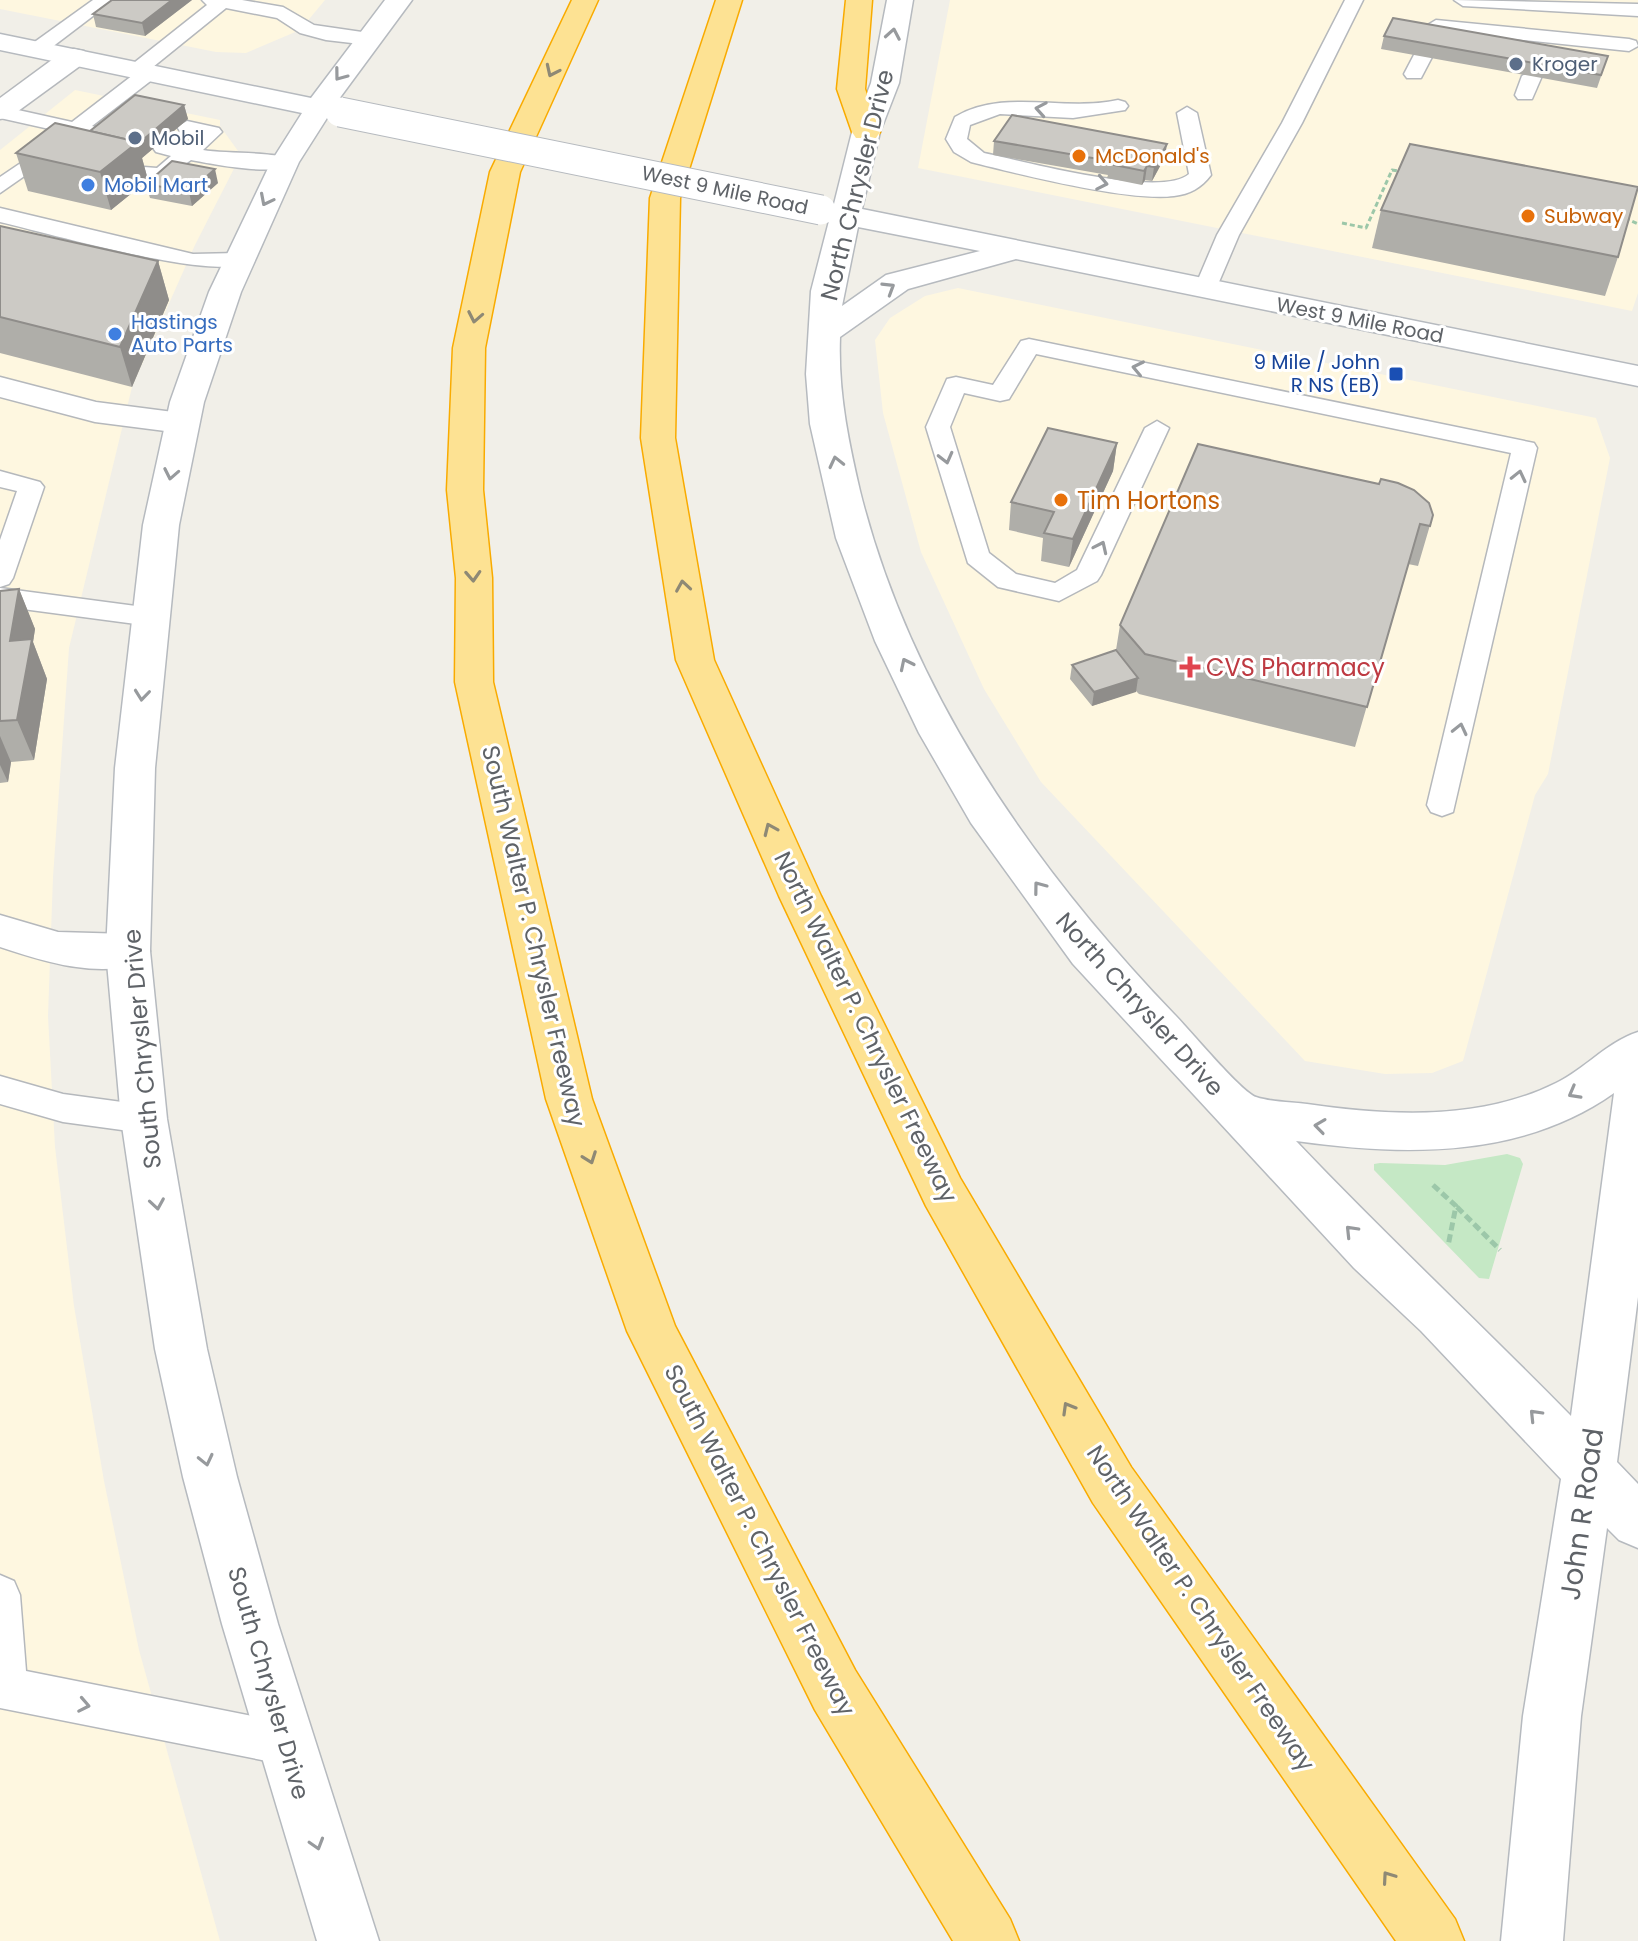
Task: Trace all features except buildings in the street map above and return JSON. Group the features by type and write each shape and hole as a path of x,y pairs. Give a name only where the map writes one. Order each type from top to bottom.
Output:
{"highway":[{"name":"South Walter P. Chrysler Freeway","path":"585,0 505,172 469,348 465,490 474,578 474,682 569,1099 652,1331 835,1690 988,1941"},
{"name":"North Walter P. Chrysler Freeway","path":"729,0 665,198 658,438 695,660 800,896 943,1192 1104,1472 1433,1941"},
{"path":"859,0 851,89 866,132"}],"main road":[{"name":"South Chrysler Drive","path":"348,1941 210,1477 181,1349 144,1119 128,951 135,768 161,525 181,423 238,260 285,162 329,110 369,39 399,0"},
{"name":"North Chrysler Drive","path":"900,0 885,83 834,214 822,374 827,424 854,538 894,641 939,733 986,813 1088,952 1371,1253 1439,1315 1638,1522"},
{"name":"West 9 Mile Road","path":"0,42 1638,376"},
{"path":"0,111 74,57"},
{"path":"825,333 897,282 1019,251"},
{"path":"0,387 95,412 181,423"},
{"path":"0,931 58,949 128,951"},
{"path":"1238,1113 1377,1132 1423,1133 1508,1119 1573,1096 1638,1050"},
{"name":"John R Road","path":"1532,1941 1552,1716 1589,1471 1638,1087"}],"lane":[{"path":"36,50 105,0"},
{"path":"1205,289 1228,235 1292,123 1354,0"},
{"path":"1431,0 1426,49 1547,36 1629,45"},
{"path":"1463,0 1638,10"},
{"path":"0,187 103,108 216,1 288,6 307,29 369,39"},
{"path":"1532,76 1559,5"},
{"path":"1118,106 1064,113 1020,106 996,108 967,116 958,126 956,139 963,151 978,158 1140,190 1175,189 1194,183 1200,175 1187,113"},
{"path":"103,108 127,113"},
{"path":"0,111 112,137"},
{"path":"138,170 161,175 212,132 187,127"},
{"path":"163,148 226,161 285,162"},
{"path":"49,150 73,156"},
{"path":"0,215 193,261 238,260"},
{"path":"0,238 22,221"},
{"path":"1157,428 1088,575 1059,592 1007,581 977,557 938,427 956,384 1000,394 1029,346 1525,448 1442,805"},
{"path":"0,479 31,487 0,578"},
{"path":"0,597 151,617"},
{"path":"0,1090 63,1108 144,1119"},
{"path":"0,1595 4,1688 287,1744"}],"path":[{"path":"1342,223 1366,228 1392,170 1407,173"},
{"path":"1617,214 1638,224"},
{"path":"1423,1175 1500,1250"},
{"path":"1448,1246 1456,1206"}],"shaded area":[{"path":"0,0 325,0 300,30 246,53 216,52 0,9"},
{"path":"950,0 1638,0 1638,293 1632,311 918,168"},
{"path":"75,90 220,120 220,126 241,155 195,245 132,387 69,648 53,877 48,1016 55,1147 74,1306 104,1481 139,1650 220,1941 0,1941 0,150"},
{"path":"958,288 1596,418 1610,458 1548,774 1535,795 1463,1061 1432,1073 1385,1074 1305,1061 1041,782 984,689 921,552 883,413 875,340 890,318 925,296"}],"green space":[{"path":"1507,1154 1520,1158 1523,1164 1489,1279 1479,1278 1374,1170 1374,1164 1380,1163 1445,1165"}],"place":[{"name":"Kroger","path":"1516,64"},
{"name":"Mobil","path":"135,138"},
{"name":"McDonald's","path":"1079,156"},
{"name":"Mobil Mart","path":"88,185"},
{"name":"Subway","path":"1528,216"},
{"name":"Hastings Auto Parts","path":"115,334"},
{"name":"9 Mile / John R NS (EB)","path":"1396,374"},
{"name":"Tim Hortons","path":"1061,500"},
{"name":"CVS Pharmacy","path":"1190,667"}]}
